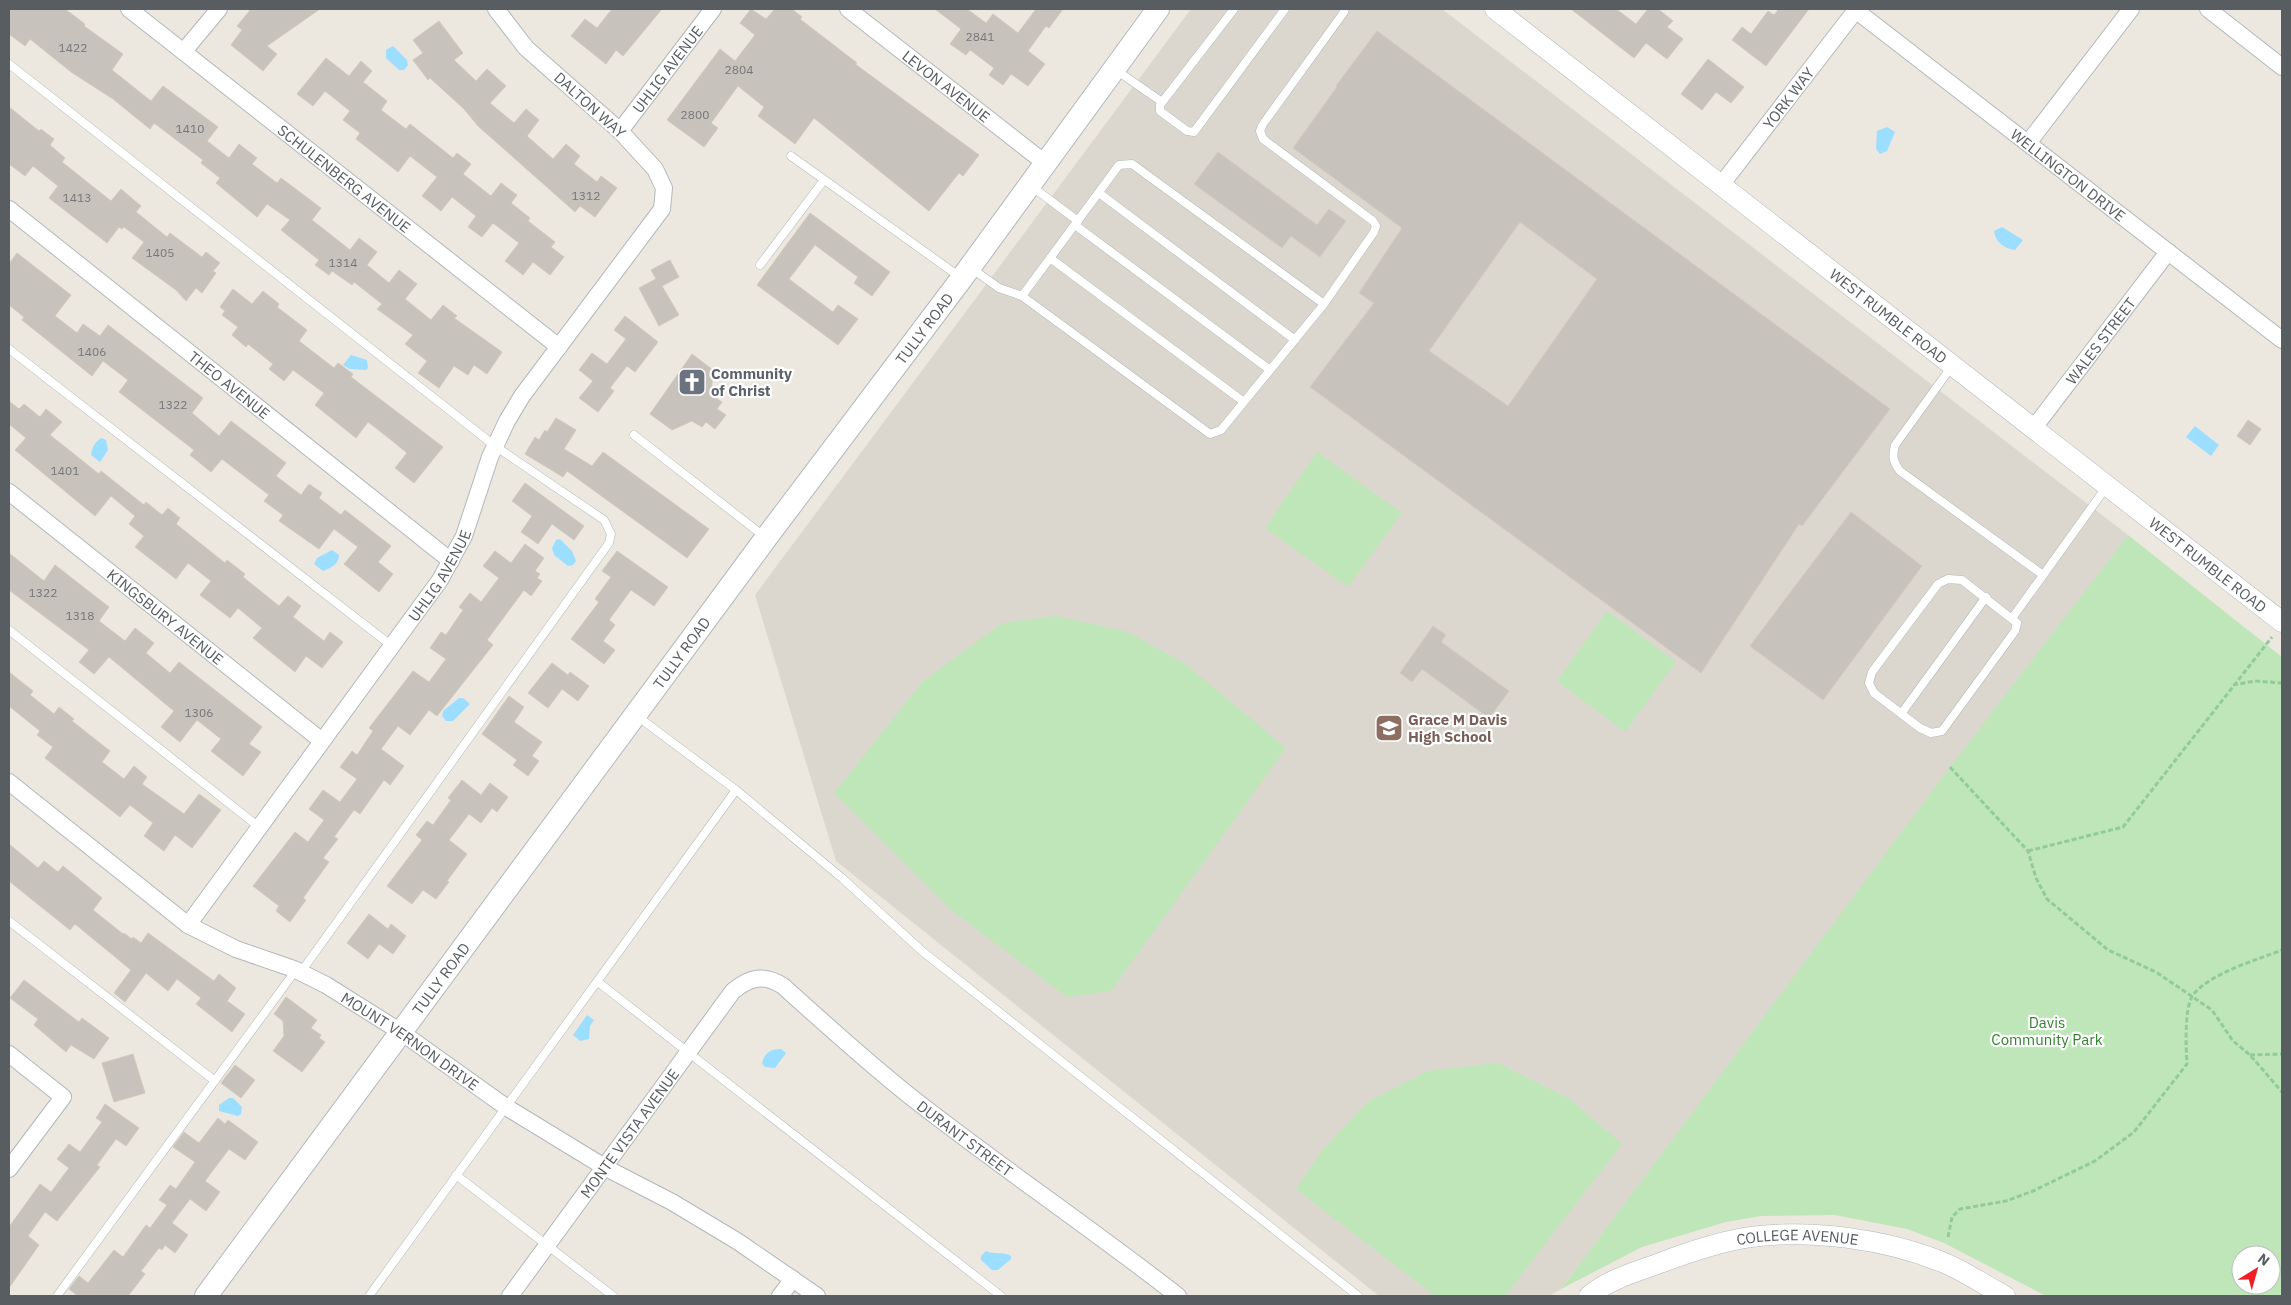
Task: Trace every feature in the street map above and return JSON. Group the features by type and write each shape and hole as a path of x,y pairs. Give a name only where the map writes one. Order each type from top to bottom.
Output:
{"main road":[{"name":"TULLY ROAD","path":"206,1296 766,538 966,272 1158,9"}],"street":[{"name":"SCHULENBERG AVENUE","path":"128,9 184,51 559,347"},
{"path":"184,51 219,9"},
{"name":"DALTON WAY","path":"496,9 526,48 620,131 655,169 664,188 662,209"},
{"name":"UHLIG AVENUE","path":"620,131 713,9"},
{"name":"LEVON AVENUE","path":"848,9 1045,163"},
{"name":"WEST RUMBLE ROAD","path":"1495,9 2107,486 2279,628"},
{"name":"YORK WAY","path":"1721,185 1855,9"},
{"name":"WELLINGTON DRIVE","path":"1855,9 2282,340"},
{"path":"2028,143 2131,9"},
{"path":"2208,9 2282,67"},
{"name":"THEO AVENUE","path":"9,209 451,561"},
{"name":"UHLIG AVENUE","path":"188,925 392,646 451,561 464,536 495,446 522,396 662,209"},
{"name":"WALES STREET","path":"2033,429 2168,252"},
{"name":"KINGSBURY AVENUE","path":"9,492 322,741"},
{"name":"MOUNT VERNON DRIVE","path":"9,782 188,925 236,950 299,971 326,984 401,1032 506,1107 606,1168 672,1202 737,1241 817,1296"},
{"name":"MONTE VISTA AVENUE","path":"510,1296 606,1168 733,991 743,983 758,978"},
{"name":"DURANT STREET","path":"758,978 773,980 783,986 837,1035 910,1096 979,1149 1111,1243 1178,1296"},
{"path":"9,1054 63,1097 9,1169"},
{"name":"COLLEGE AVENUE","path":"1589,1296 1601,1286 1686,1253 1750,1237 1795,1234 1874,1242 1911,1252 1942,1262 2005,1296"},
{"path":"780,1296 793,1279"}],"lane":[{"path":"1234,9 1162,102 1160,111 1187,131 1194,132 1285,9"},
{"path":"791,156 824,180 966,272 999,288 1022,296 1210,434 1221,430 1324,304 1374,232 1376,226 1373,221 1263,139 1260,131 1262,124 1343,10"},
{"path":"9,64 495,446 604,520 612,534 609,543 299,971 215,1080 57,1296"},
{"path":"1114,69 1162,102"},
{"path":"1022,296 1119,165 1132,164 1324,304"},
{"path":"760,265 824,180"},
{"path":"1030,184 1076,223 1270,370"},
{"path":"1099,193 1295,340"},
{"path":"1050,258 1244,402"},
{"path":"9,348 392,646"},
{"path":"1952,366 1895,445 1892,454 1894,464 1900,471 2043,575"},
{"path":"634,435 766,538"},
{"path":"2013,617 2107,486"},
{"path":"1948,579 1962,580 2013,617 2018,623 2015,631 1942,731 1931,732 1920,728 1874,693 1869,683 1872,672 1938,584 1948,579"},
{"path":"1901,714 1986,597"},
{"path":"9,630 259,828"},
{"path":"636,714 736,790 842,878 922,951 1358,1296"},
{"path":"369,1296 736,790"},
{"path":"9,921 215,1080"},
{"path":"598,982 1001,1296"},
{"path":"456,1176 613,1296"}],"path":[{"path":"2028,851 2123,827 2232,685 2279,628"},
{"path":"2232,685 2255,681 2282,683"},
{"path":"1950,767 2028,851 2036,878 2047,899 2108,950 2156,972 2212,1010 2233,1041 2250,1055 2282,1092"},
{"path":"1948,1237 1952,1217 1960,1209 2006,1201 2033,1191 2095,1161 2134,1132 2187,1064 2184,1038 2192,996 2214,978 2282,950"},
{"path":"2250,1055 2282,1054"}],"shaded area":[{"name":"Grace M Davis High School","path":"1191,9 1442,9 2128,535 1561,1289 1549,1296 1379,1296 836,861 755,595"}],"green space":[{"path":"1317,452 1402,513 1348,587 1265,528"},
{"name":"Davis Community Park","path":"2128,535 2282,657 2282,1296 2046,1296 1944,1243 1907,1229 1835,1215 1761,1216 1726,1222 1642,1247 1561,1289 1950,767"},
{"path":"1607,611 1676,662 1625,732 1557,681"},
{"path":"1056,616 1128,632 1184,663 1286,748 1111,991 1067,997 950,909 834,793 923,681 1002,623"},
{"path":"1498,1063 1570,1099 1622,1144 1505,1296 1435,1296 1296,1189 1323,1149 1369,1101 1428,1071"}],"water":[{"path":"393,46 407,60 408,65 404,70 399,70 386,58 386,50"},
{"path":"1887,127 1895,132 1887,151 1880,154 1876,149 1877,131"},
{"path":"2002,227 2023,240 2015,250 1998,242 1994,231"},
{"path":"351,355 367,360 368,368 366,370 350,369 343,365"},
{"path":"2195,426 2219,445 2211,456 2186,437"},
{"path":"102,438 106,440 108,450 100,462 91,455 94,445"},
{"path":"560,539 572,551 576,561 573,565 568,566 554,555 552,548 556,540"},
{"path":"332,550 339,555 338,561 332,567 323,571 314,564 317,558"},
{"path":"459,698 463,698 470,704 453,721 446,721 442,716 443,711"},
{"path":"587,1015 594,1020 590,1026 589,1039 580,1041 573,1035"},
{"path":"781,1049 786,1053 775,1068 765,1067 762,1064 768,1052"},
{"path":"229,1098 233,1098 242,1107 241,1114 238,1116 219,1111 219,1105"},
{"path":"986,1251 1002,1253 1011,1256 1011,1259 998,1270 992,1270 981,1260 981,1256"}],"building":[{"path":"9,9 65,9 85,24 84,26 123,54 112,70 151,101 163,86 218,127 207,141 229,158 239,144 257,158 252,164 277,183 281,178 321,208 312,220 350,250 359,238 377,252 367,265 389,283 399,270 417,284 405,299 431,320 443,305 457,316 454,318 502,352 487,374 474,365 468,375 454,366 439,388 418,373 427,361 405,344 413,335 377,309 382,304 354,282 352,285 332,271 329,275 315,265 319,260 281,230 290,220 267,204 257,217 216,183 220,178 201,163 203,160 154,123 150,129 113,99 71,72 30,39 25,46 9,34"},
{"path":"251,9 320,9 267,46 277,54 263,71 231,45 242,30 237,26"},
{"path":"612,9 662,9 623,56 616,50 606,64 571,36 585,19 597,28"},
{"path":"751,9 766,19 775,9 792,9 802,17 800,19 857,63 855,64 979,155 963,176 959,173 929,211 814,118 795,144 758,116 764,107 738,86 711,123 718,128 704,147 667,120 720,49 735,61 755,35 740,23"},
{"path":"935,9 967,9 986,23 993,14 1018,33 1036,9 1063,9 1049,28 1046,26 1028,51 1045,64 1028,86 1011,74 1003,85 989,75 994,68 970,50 966,55 950,44 961,29"},
{"path":"1571,9 1616,9 1636,24 1648,9 1658,9 1673,21 1667,27 1683,39 1667,59 1646,43 1634,58"},
{"path":"1779,9 1809,9 1766,66 1732,40 1742,27 1751,34 1768,11 1774,15"},
{"path":"439,21 463,53 454,60 476,81 487,69 506,86 490,103 514,123 526,109 539,120 527,136 553,159 566,144 580,156 574,164 597,182 601,176 617,188 595,217 580,206 575,212 478,126 464,109 430,78 428,80 413,60 423,53 413,40"},
{"path":"1377,31 1890,409 1802,526 1799,524 1701,673 1310,387 1374,303 1359,293 1402,228 1293,148","holes":["1520,222 1597,279 1508,406 1429,351"]},
{"path":"326,58 349,76 361,61 372,71 363,82 387,101 381,110 406,129 410,124 453,158 457,153 471,164 463,174 491,196 501,183 517,195 511,203 530,218 528,221 555,242 551,247 564,257 550,275 533,262 523,275 505,261 519,243 493,223 482,237 468,227 476,216 452,197 441,211 422,196 437,177 410,156 398,172 356,139 360,133 343,120 350,111 325,91 313,106 297,94"},
{"path":"1708,59 1744,87 1731,103 1716,92 1702,110 1681,94"},
{"path":"9,107 39,131 41,129 54,139 50,145 65,158 62,162 111,201 121,189 141,206 136,212 167,237 170,233 202,257 206,252 220,263 213,271 216,273 202,293 196,288 186,301 176,290 132,258 144,242 124,227 122,229 119,227 107,243 49,198 58,186 33,166 25,176 9,164"},
{"path":"1218,152 1317,225 1329,209 1346,221 1320,257 1291,236 1282,248 1194,184"},
{"path":"810,213 890,272 872,296 854,283 858,277 815,245 789,279 833,312 838,305 858,319 838,345 757,285"},
{"path":"17,253 71,295 55,316 77,333 83,324 100,336 108,325 203,398 192,413 219,436 231,421 286,463 276,476 301,495 309,484 322,493 319,498 341,515 345,510 391,546 378,562 393,574 379,592 344,564 358,547 334,529 319,549 279,521 283,515 264,501 269,495 222,459 211,472 190,455 194,450 119,392 128,380 103,361 92,376 22,320 24,317 9,305 9,264"},
{"path":"670,260 679,277 662,286 679,315 659,326 639,288 656,279 651,270"},
{"path":"233,289 252,304 263,291 279,304 277,307 307,330 299,341 334,368 338,363 353,374 351,377 443,447 414,483 395,468 407,453 390,439 368,422 356,438 315,405 324,393 293,370 284,381 269,369 273,364 248,344 246,347 232,335 238,327 222,315 225,311 220,307"},
{"path":"625,316 658,342 635,372 627,366 610,388 614,391 598,412 579,398 593,381 579,370 592,353 607,364 626,339 614,330"},
{"name":"Community of Christ","path":"692,354 713,370 711,395 722,402 717,409 726,415 715,429 706,422 702,427 692,421 672,430 650,414"},
{"path":"9,401 19,409 24,404 40,417 46,409 62,422 50,435 99,474 101,471 144,505 146,502 162,515 168,508 180,518 176,524 225,563 227,560 245,574 243,577 279,606 288,596 301,606 293,617 324,641 330,632 343,642 322,668 306,656 295,672 253,638 262,628 238,608 230,618 200,595 211,581 188,563 176,579 135,547 144,536 129,524 135,516 111,496 95,516 15,450 26,438 9,424"},
{"path":"556,418 576,430 564,449 592,466 603,452 709,529 687,558 567,471 563,477 525,454 535,437 539,440"},
{"path":"2248,420 2261,429 2250,445 2237,436"},
{"path":"525,483 584,526 574,540 552,524 538,544 521,532 532,516 512,501"},
{"path":"1851,512 1922,566 1823,700 1750,646"},
{"path":"525,544 544,558 535,571 540,574 537,578 542,581 531,596 524,590 487,640 493,645 437,716 429,710 410,735 398,726 381,749 404,766 390,785 384,780 360,814 354,810 334,837 338,839 323,858 329,862 303,898 306,900 290,922 276,911 279,906 253,886 295,832 308,842 324,820 309,809 323,790 340,802 357,779 340,767 352,751 357,755 373,731 369,728 413,671 429,682 446,659 430,648 441,632 446,635 463,610 459,607 470,593 481,602 499,578 483,566 495,551 511,563"},
{"path":"617,551 668,587 654,606 631,590 609,620 615,625 603,641 615,650 604,664 571,639 599,602 595,599 611,577 602,571"},
{"path":"9,553 44,581 55,565 109,607 99,621 125,641 135,628 154,643 146,653 170,673 179,662 262,727 249,744 261,752 243,776 211,751 221,739 197,720 180,742 161,727 174,711 109,657 94,674 79,662 89,650 9,590"},
{"path":"1433,626 1446,635 1441,642 1509,691 1489,718 1422,669 1412,682 1400,673"},
{"path":"552,663 568,675 570,672 589,686 578,701 562,689 548,708 528,693"},
{"path":"9,672 33,691 30,695 54,714 59,707 74,719 72,721 110,751 102,762 124,779 134,766 147,777 142,784 184,814 199,794 221,810 192,848 175,835 164,851 144,836 153,823 130,805 120,817 45,758 53,747 37,735 40,731 9,706"},
{"path":"509,696 524,707 514,722 542,742 532,756 539,761 528,776 513,765 517,760 482,734"},
{"path":"462,780 481,795 490,783 508,797 497,812 492,808 481,823 469,814 449,840 467,854 436,899 423,890 412,904 387,886 422,840 416,835 427,821 433,825 451,800 448,798"},
{"path":"9,844 38,868 44,861 58,872 63,866 102,898 93,910 123,934 132,939 133,937 141,943 148,933 214,981 219,974 236,988 227,1001 245,1014 232,1032 196,1004 201,998 177,979 168,991 146,973 125,1002 114,993 131,970 75,924 70,930 9,881"},
{"path":"369,914 388,929 391,924 406,936 393,954 379,944 368,959 347,943"},
{"path":"24,980 79,1022 82,1018 109,1038 94,1059 71,1045 66,1052 34,1025 38,1019 10,998"},
{"path":"286,997 317,1020 311,1028 321,1035 319,1038 325,1042 302,1072 273,1051 284,1036 283,1021 274,1014"},
{"path":"133,1054 145,1093 114,1102 102,1063"},
{"path":"235,1065 255,1080 241,1098 221,1083"},
{"path":"105,1104 139,1128 126,1146 116,1139 97,1165 100,1167 57,1221 45,1212 28,1236 39,1245 9,1288 9,1227 40,1184 51,1192 69,1168 57,1159 69,1144 80,1152 102,1122 96,1118"},
{"path":"218,1118 225,1124 228,1120 258,1142 245,1160 229,1149 205,1181 220,1192 206,1211 190,1199 172,1223 188,1235 175,1253 165,1245 162,1250 159,1248 141,1271 145,1274 128,1296 78,1296 69,1289 79,1276 88,1283 114,1250 123,1257 146,1225 150,1228 167,1205 159,1200 170,1185 176,1189 195,1162 173,1147 184,1132 199,1143"}],"place":[{"name":"Community of Christ","path":"692,382"},
{"name":"Grace M Davis High School","path":"1389,728"}]}
